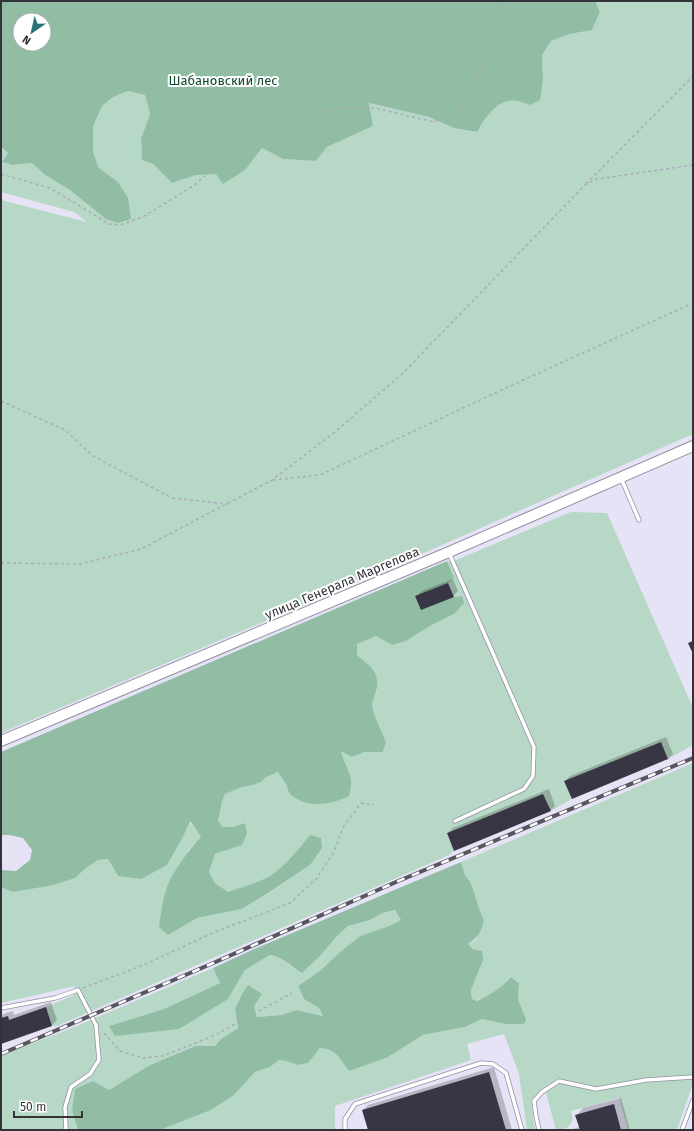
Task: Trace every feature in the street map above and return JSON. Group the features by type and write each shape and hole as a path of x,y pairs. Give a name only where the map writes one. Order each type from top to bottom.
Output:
{"main road":[{"name":"улица Генерала Маргелова","path":"1,741 449,552 693,446"}],"lane":[{"path":"620,477 639,520"},
{"path":"449,552 534,748 532,776 524,789 455,821"},
{"path":"1,1008 55,998 78,990 96,1025 99,1060 90,1074 71,1087 65,1106 66,1130"},
{"path":"345,1130 345,1119 355,1104 480,1064 493,1064 506,1073 522,1130"},
{"path":"540,1130 534,1101 542,1092 559,1081 596,1089 646,1080 693,1078"},
{"path":"682,1130 693,1100"}],"path":[{"path":"1,174 50,188 109,224 120,225 143,217 193,186 228,156 286,126 338,106 375,108 434,122 459,111 475,90 496,7 504,1"},
{"path":"1,563 80,564 141,549 272,480 334,432 403,373 693,76"},
{"path":"585,185 596,179 693,165"},
{"path":"272,480 320,475 693,303"},
{"path":"1,400 65,430 93,456 172,498 228,504"},
{"path":"78,990 141,966 215,932 290,903 316,879 334,852 343,827 361,803 374,804"},
{"path":"96,1025 120,1052 143,1058 163,1056 213,1036 292,993"}],"green space":[{"name":"Шабановский лес","path":"1,1 595,1 600,12 592,30 570,34 551,41 542,55 543,79 540,100 530,105 518,101 511,101 498,105 488,115 477,132 454,128 429,117 369,103 373,126 327,147 316,161 283,159 262,148 245,170 223,184 216,174 196,175 172,183 153,164 142,160 141,139 150,114 145,95 128,91 113,97 102,106 93,127 93,152 99,168 118,182 128,198 131,219 118,223 106,219 70,190 45,175 32,163 12,165 2,162 8,153 1,147"},
{"path":"595,1 693,1 693,434 365,579 1,733 1,200 87,222 74,212 1,192 1,147 8,153 2,162 12,165 32,163 45,175 70,190 118,182 99,168 93,152 93,127 102,106 113,97 128,91 145,95 150,114 141,139 142,160 153,164 172,183 196,175 245,170 262,148 283,159 316,161 327,147 373,126 369,103 429,117 454,128 477,132 488,115 498,105 504,102 518,101 530,105 543,79 542,55 551,41 570,34 592,30 600,12"},
{"path":"571,512 607,513 693,708 693,745 668,759 661,742 565,781 572,799 551,811 543,794 447,833 454,851 449,855 57,1026 52,1026 46,1007 74,995 75,986 1,1003 1,887 13,892 75,878 98,860 108,859 118,876 167,865 182,839 189,821 201,837 188,851 168,935 197,918 242,909 271,892 310,865 310,835 287,862 270,876 255,883 228,892 215,883 209,872 215,854 242,845 245,823 233,827 223,827 218,821 225,794 242,787 261,782 266,777 278,772 290,793 350,773 343,759 341,750 353,757 364,751 383,752 386,743 372,708 377,689 376,679 368,665 357,655 356,644 376,636 392,645 406,641 430,626 454,614 462,596 454,597 448,583 454,578 447,561 456,560"},
{"path":"447,561 454,578 448,583 416,596 462,596 464,603 454,614 430,626 406,641 392,645 376,636 357,644 357,655 375,673 377,688 372,708 386,742 383,752 364,752 352,757 341,751 351,782 349,796 327,803 311,804 303,802 290,794 286,784 278,772 266,777 261,782 242,787 225,794 218,821 223,827 233,827 245,823 247,833 242,845 215,854 209,872 215,883 228,892 255,883 270,876 287,862 310,835 321,838 322,848 310,865 242,909 197,918 168,935 159,927 162,904 167,887 179,864 201,837 190,821 182,839 167,865 141,879 118,876 108,859 98,860 75,878 53,885 13,892 1,887 1,870 16,871 30,860 32,850 23,838 1,835 1,752"},
{"path":"693,763 693,1083 677,1130 628,1130 619,1098 571,1111 573,1120 567,1128 556,1130 546,1093 531,1100 535,1130 527,1130 519,1074 504,1034 467,1044 471,1060 335,1106 335,1130 160,1130 211,1110 233,1096 255,1072 270,1067 279,1060 298,1065 320,1048 388,1057 423,1035 465,1027 482,1019 506,1024 526,1019 518,999 519,983 511,977 487,996 476,1001 472,999 471,990 482,951 473,949 468,944 475,940 484,920 471,883 465,875 461,862"},
{"path":"461,862 465,875 471,883 484,920 479,934 468,944 473,949 482,951 483,960 471,990 472,999 477,1001 486,996 499,988 511,977 519,983 518,999 526,1019 524,1024 506,1024 482,1019 465,1027 423,1035 388,1057 349,1071 334,1052 320,1048 308,1063 298,1065 279,1060 270,1067 255,1072 233,1096 211,1110 160,1130 78,1130 72,1110 75,1089 93,1081 109,1090 150,1065 195,1046 215,1046 221,1039 238,1028 235,1009 248,985 262,994 254,1006 257,1017 281,1015 297,1010 323,1016 319,1008 304,999 298,986 321,970 360,936 389,926 401,920 395,910 383,913 370,920 348,926 302,973 283,960 270,955 245,970 228,999 179,1029 115,1036 109,1026 164,1009 220,983 213,968 259,947"},
{"path":"396,910 401,920 389,926 360,936 321,970 298,986 304,999 319,1008 324,1016 297,1010 281,1015 257,1017 254,1006 235,1009 238,1028 221,1039 215,1046 194,1046 150,1065 72,1110 78,1130 69,1130 64,1124 64,1130 1,1130 1,1055 67,1030 213,968 220,983 164,1009 109,1026 228,999 245,970 270,955 282,958 293,968 302,973 348,926 370,920 383,913"}],"building":[{"path":"448,583 454,597 421,610 415,596"},
{"path":"693,641 693,654 688,643"},
{"path":"661,742 668,759 572,799 564,781"},
{"path":"543,794 551,811 454,851 447,833"},
{"path":"46,1007 52,1026 1,1044 1,1018 8,1016 9,1020"},
{"path":"489,1072 506,1130 368,1130 362,1110"},
{"path":"614,1104 621,1130 580,1130 575,1115"}],"railway":[{"path":"1,1054 211,964 396,882 693,758"}]}
